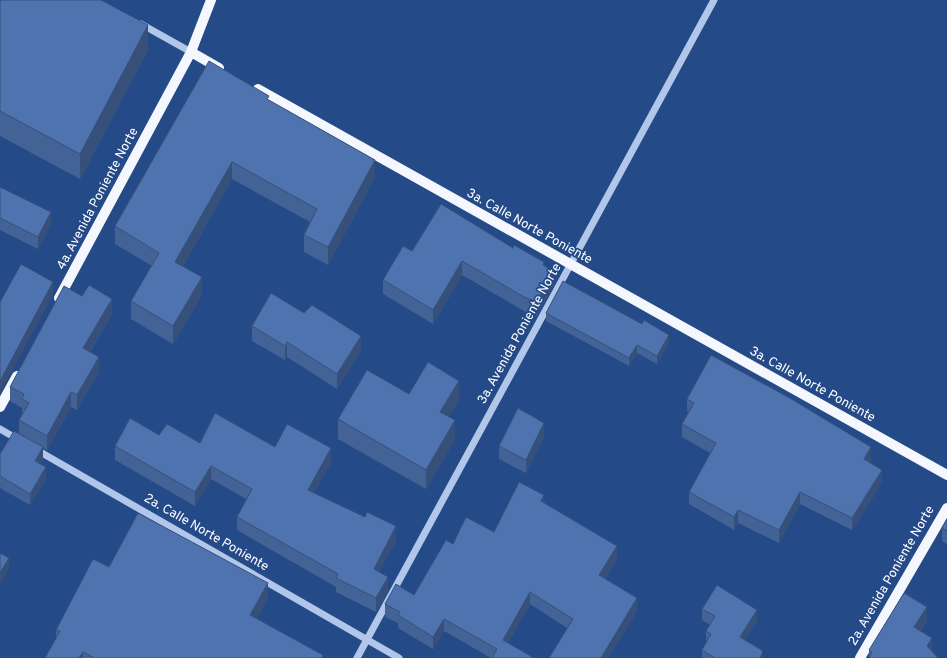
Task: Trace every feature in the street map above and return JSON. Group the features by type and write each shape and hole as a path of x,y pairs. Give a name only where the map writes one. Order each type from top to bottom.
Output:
{"main road":[{"name":"4a. Avenida Poniente Norte","path":"53,310 191,52 211,0"},
{"path":"191,52 226,72"},
{"name":"3a. Calle Norte Poniente","path":"247,83 947,475"},
{"path":"0,407 22,365"},
{"name":"2a. Avenida Poniente Norte","path":"860,658 947,508"}],"street":[{"name":"3a. Avenida Poniente Norte","path":"357,658 714,0"},
{"path":"133,19 191,52"},
{"name":"2a. Calle Norte Poniente","path":"0,429 399,658"}],"building":[{"path":"1,0 101,0 148,25 80,154 0,111"},
{"path":"209,61 269,96 267,99 375,160 328,247 304,235 317,209 232,162 175,262 202,277 173,326 131,301 159,253 115,226"},
{"path":"0,187 51,212 38,237 0,218"},
{"path":"441,204 513,248 514,245 544,262 543,265 554,271 537,302 524,297 462,261 433,310 383,280 403,246 412,251"},
{"path":"21,264 53,282 0,381 0,302"},
{"path":"563,281 642,324 644,320 669,335 657,356 637,345 629,358 546,313"},
{"path":"89,285 112,299 83,348 99,357 77,395 71,392 47,436 19,420 29,403 22,399 24,394 10,387 64,286 82,296"},
{"path":"271,293 304,313 312,305 361,336 337,374 287,342 285,346 252,326"},
{"path":"711,355 788,397 871,447 864,459 882,470 852,518 800,492 779,530 738,510 734,517 689,492 716,443 682,424 694,403 687,399"},
{"path":"428,362 459,381 440,412 455,420 426,470 338,419 367,370 409,394"},
{"path":"518,408 544,423 526,460 499,446"},
{"path":"215,413 275,447 287,424 331,448 308,490 365,517 367,512 396,526 374,569 388,577 376,598 336,578 338,574 237,517 252,489 211,466 195,492 115,446 130,418 159,435 167,424 200,443"},
{"path":"14,431 43,447 35,461 46,467 30,494 0,476 0,454"},
{"path":"519,482 544,495 541,501 617,546 599,575 637,598 601,658 549,658 573,619 530,592 503,640 534,658 492,658 497,649 444,619 433,637 398,615 400,612 385,604 396,584 414,595 446,540 453,544 466,517 494,532"},
{"path":"138,513 268,583 250,615 323,655 322,658 94,658 83,652 79,658 45,658 60,631 56,630 93,559 109,567"},
{"path":"947,519 947,531 942,528"},
{"path":"0,553 9,558 0,573"},
{"path":"717,585 757,610 740,637 763,651 760,658 715,658 702,650 711,634 706,631 715,616 702,609"},
{"path":"904,593 927,607 914,627 932,638 927,646 938,658 869,658 872,652 869,650"}]}
